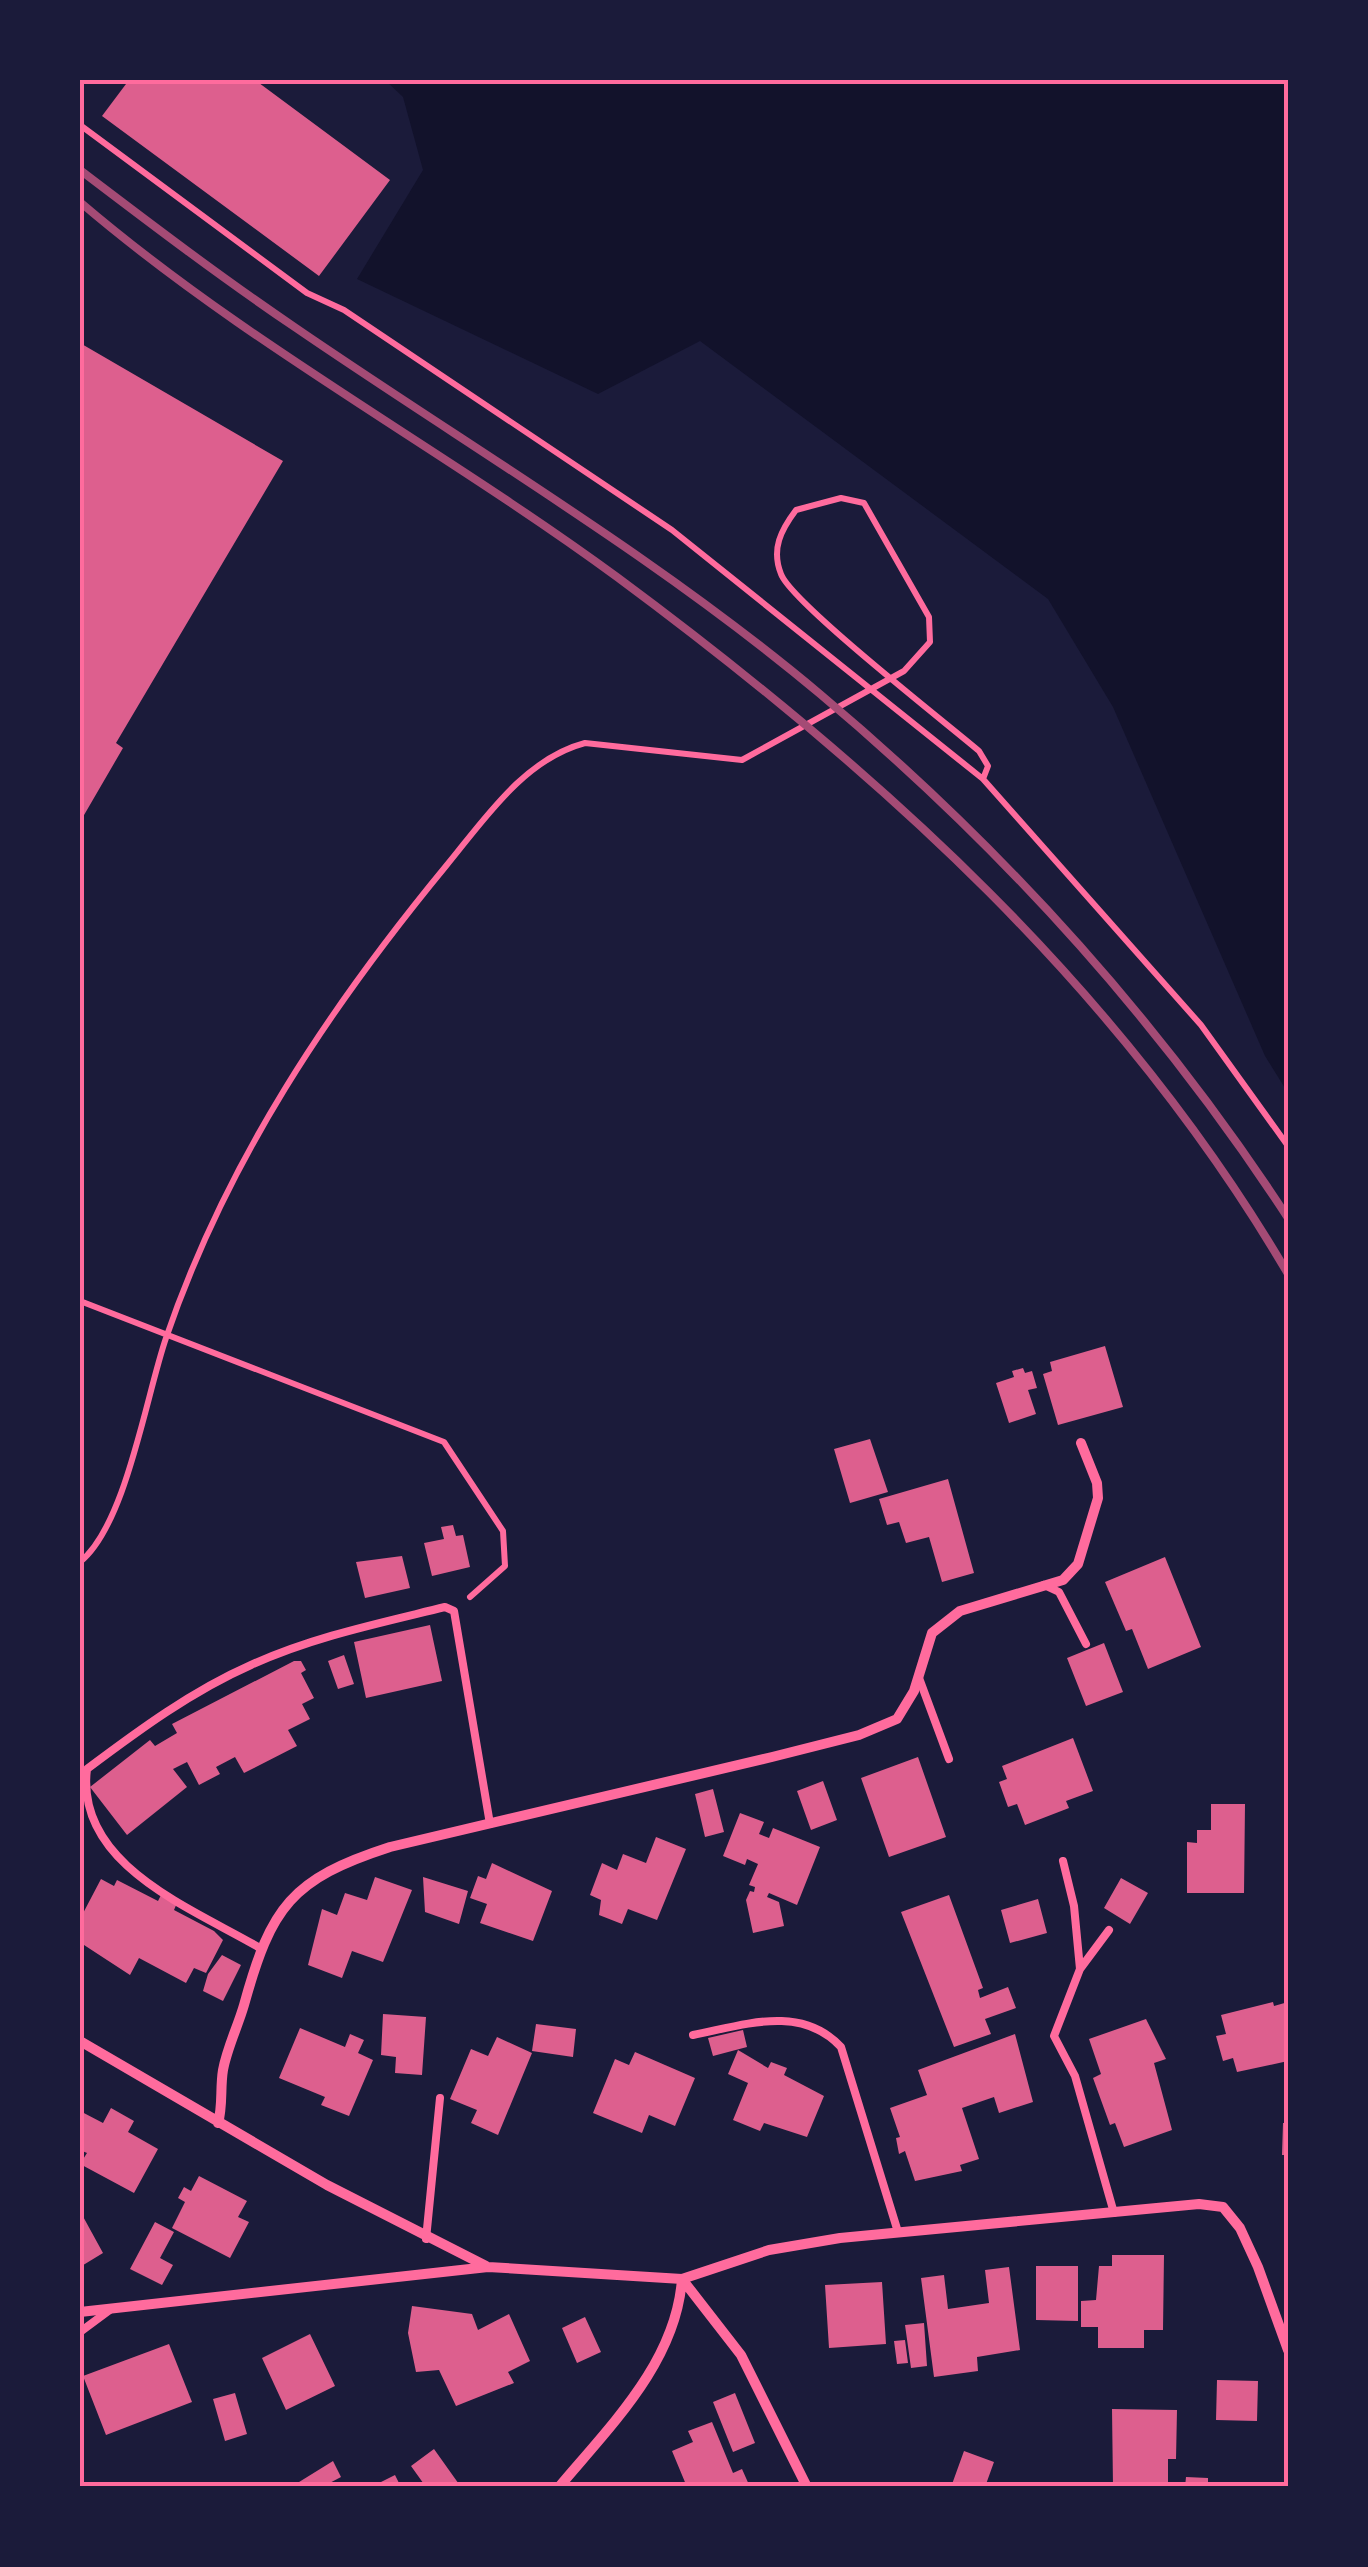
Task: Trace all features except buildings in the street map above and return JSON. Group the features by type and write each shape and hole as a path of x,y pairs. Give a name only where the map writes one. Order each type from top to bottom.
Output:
{"street":[{"path":"218,2124 223,2072 260,1948 272,1921 293,1896 317,1878 390,1848 859,1735 897,1719 919,1677 932,1633 960,1610 1064,1580 1072,1573 1090,1532 1097,1482 1081,1443"},
{"path":"80,2042 218,2124 426,2238 488,2267"},
{"path":"80,2312 488,2267 682,2278 769,2250 898,2232 1199,2204 1223,2207 1240,2228 1288,2350"},
{"path":"559,2487 666,2351 679,2314 682,2278"},
{"path":"682,2278 741,2354 808,2487"}],"lane":[{"path":"1044,1585 1059,1592 1086,1644"},
{"path":"260,1948 134,1874 100,1834 84,1796 87,1769 203,1690 253,1664 350,1632 445,1608 454,1611 491,1826"},
{"path":"919,1677 948,1758"},
{"path":"1062,1861 1074,1906 1080,1970"},
{"path":"1110,1930 1080,1970 1054,2036 1075,2076 1114,2213"},
{"path":"692,2034 796,2019 826,2031 840,2047 898,2232"},
{"path":"426,2238 440,2098"},
{"path":"80,2332 111,2310"}],"path":[{"path":"80,125 308,293 344,310 672,530 983,779 1201,1026 1288,1146"},
{"path":"80,1562 92,1553 119,1498 166,1337 251,1150 304,1054 350,984 499,801 560,753 586,743 742,760 904,671 930,642 929,617 864,503 841,498 796,510 778,539 780,574 790,591 864,652 978,751 988,766 983,779"},
{"path":"80,1301 444,1442 503,1530 504,1566 454,1611"}],"shaded area":[{"path":"385,80 1288,80 1288,1093 1265,1056 1113,707 1048,599 700,341 598,394 357,279 423,170 403,97"}],"railway":[{"path":"80,170 268,309 694,596 887,752 1014,874 1131,1005 1186,1074 1288,1218"},
{"path":"80,202 144,254 276,349 617,577 809,728 901,808 1072,980 1150,1073 1222,1170 1288,1274"}]}
